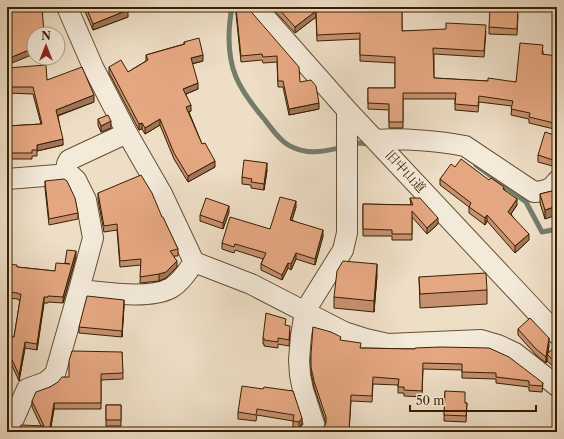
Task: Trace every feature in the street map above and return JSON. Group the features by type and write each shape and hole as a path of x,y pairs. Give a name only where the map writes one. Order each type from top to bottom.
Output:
{"street":[{"path":"67,7 93,67 127,133 162,194 194,262 251,284 344,332 366,339 388,344 481,340 498,345 515,353 557,386"},
{"name":"旧中山道","path":"256,7 347,110 377,140 557,334"},
{"path":"310,432 315,427 303,390 299,360 301,336 305,311 343,250 347,233 347,110"},
{"path":"8,432 27,389 46,382 55,374 93,238 86,200 76,180 67,172 67,164 69,160 127,133"},
{"path":"377,140 388,139 452,143 465,146 534,192 545,191 552,188 557,181"},
{"path":"7,180 57,175 67,172"},
{"path":"79,290 118,294 158,293 173,287 194,262"}],"building":[{"path":"7,7 42,7 43,26 26,26 26,51 7,59"},
{"path":"86,7 126,7 128,10 93,24"},
{"path":"247,7 299,67 300,82 311,80 316,86 319,103 289,109 283,81 278,81 277,56 263,57 262,54 241,56 236,8"},
{"path":"277,7 402,7 402,31 446,29 446,23 486,25 484,51 433,48 434,78 488,81 488,78 516,82 520,43 543,45 542,54 557,56 554,89 557,90 557,109 554,123 529,117 530,113 511,109 513,101 479,96 478,106 455,104 456,93 403,93 403,122 389,122 389,104 368,103 368,88 395,88 395,57 360,55 360,33 317,35 316,11 295,27"},
{"path":"490,8 518,9 517,29 489,27"},
{"path":"199,38 203,55 191,58 198,83 183,89 191,105 186,107 202,144 205,143 215,161 188,176 174,153 160,119 145,128 142,123 139,124 109,67 121,60 128,72 148,60 146,55 185,44 184,42"},
{"path":"46,66 47,80 82,67 94,95 56,110 63,139 37,145 37,150 32,150 32,153 7,153 7,126 42,124 33,87 7,87 7,68"},
{"path":"108,115 111,121 101,126 98,119"},
{"path":"545,132 557,136 556,161 538,155"},
{"path":"461,159 489,180 491,178 504,187 503,189 517,199 508,212 529,234 515,246 487,215 485,218 469,207 471,203 440,179 451,164 455,167"},
{"path":"244,160 267,163 264,184 251,182 252,179 242,177"},
{"path":"141,175 152,193 178,249 170,251 177,261 166,272 140,277 141,259 120,261 117,224 104,226 98,193"},
{"path":"64,179 67,181 75,198 78,213 49,219 45,181"},
{"path":"557,188 557,206 545,210 540,194"},
{"path":"280,197 296,201 290,220 323,230 315,259 296,253 291,264 288,263 282,275 261,264 266,253 235,244 234,247 222,243 230,217 270,229"},
{"path":"206,198 229,206 223,223 200,215"},
{"path":"410,198 420,198 438,218 427,228 412,211 412,234 392,234 392,230 363,229 363,204 413,205"},
{"path":"67,250 76,251 63,297 44,297 37,344 25,342 19,375 9,353 7,379 7,336 14,337 21,294 7,292 7,264 17,265 17,267 55,271 56,263 70,264 65,263"},
{"path":"343,261 377,264 374,301 334,297 337,271"},
{"path":"486,273 487,290 420,294 419,277"},
{"path":"87,296 124,300 122,331 79,327"},
{"path":"266,313 286,319 285,325 290,326 289,340 278,338 278,342 264,340"},
{"path":"530,318 549,338 546,357 536,349 518,329"},
{"path":"313,327 331,332 341,337 340,340 361,343 360,348 489,348 509,357 543,383 542,386 529,385 529,381 496,377 496,373 462,372 462,364 423,363 422,391 404,390 404,387 398,387 399,379 373,377 372,396 351,395 349,432 319,432 323,429 326,423 326,417 311,367"},
{"path":"557,345 557,364 547,354"},
{"path":"72,351 122,352 123,373 101,374 101,403 54,403 50,432 17,432 21,425 44,426 32,401 36,392 50,387 58,382 62,377 69,377 69,361"},
{"path":"242,386 293,391 302,418 299,422 293,421 294,415 257,409 256,415 238,412"},
{"path":"445,391 465,392 465,403 467,403 466,416 444,415"},
{"path":"106,405 121,405 121,420 106,420"}],"waterway":[{"path":"232,7 229,42 233,69 245,94 273,131 286,144 304,151 317,152 344,147"},
{"path":"352,145 359,143 369,144"},
{"path":"476,165 526,202 542,232 557,229"}]}
